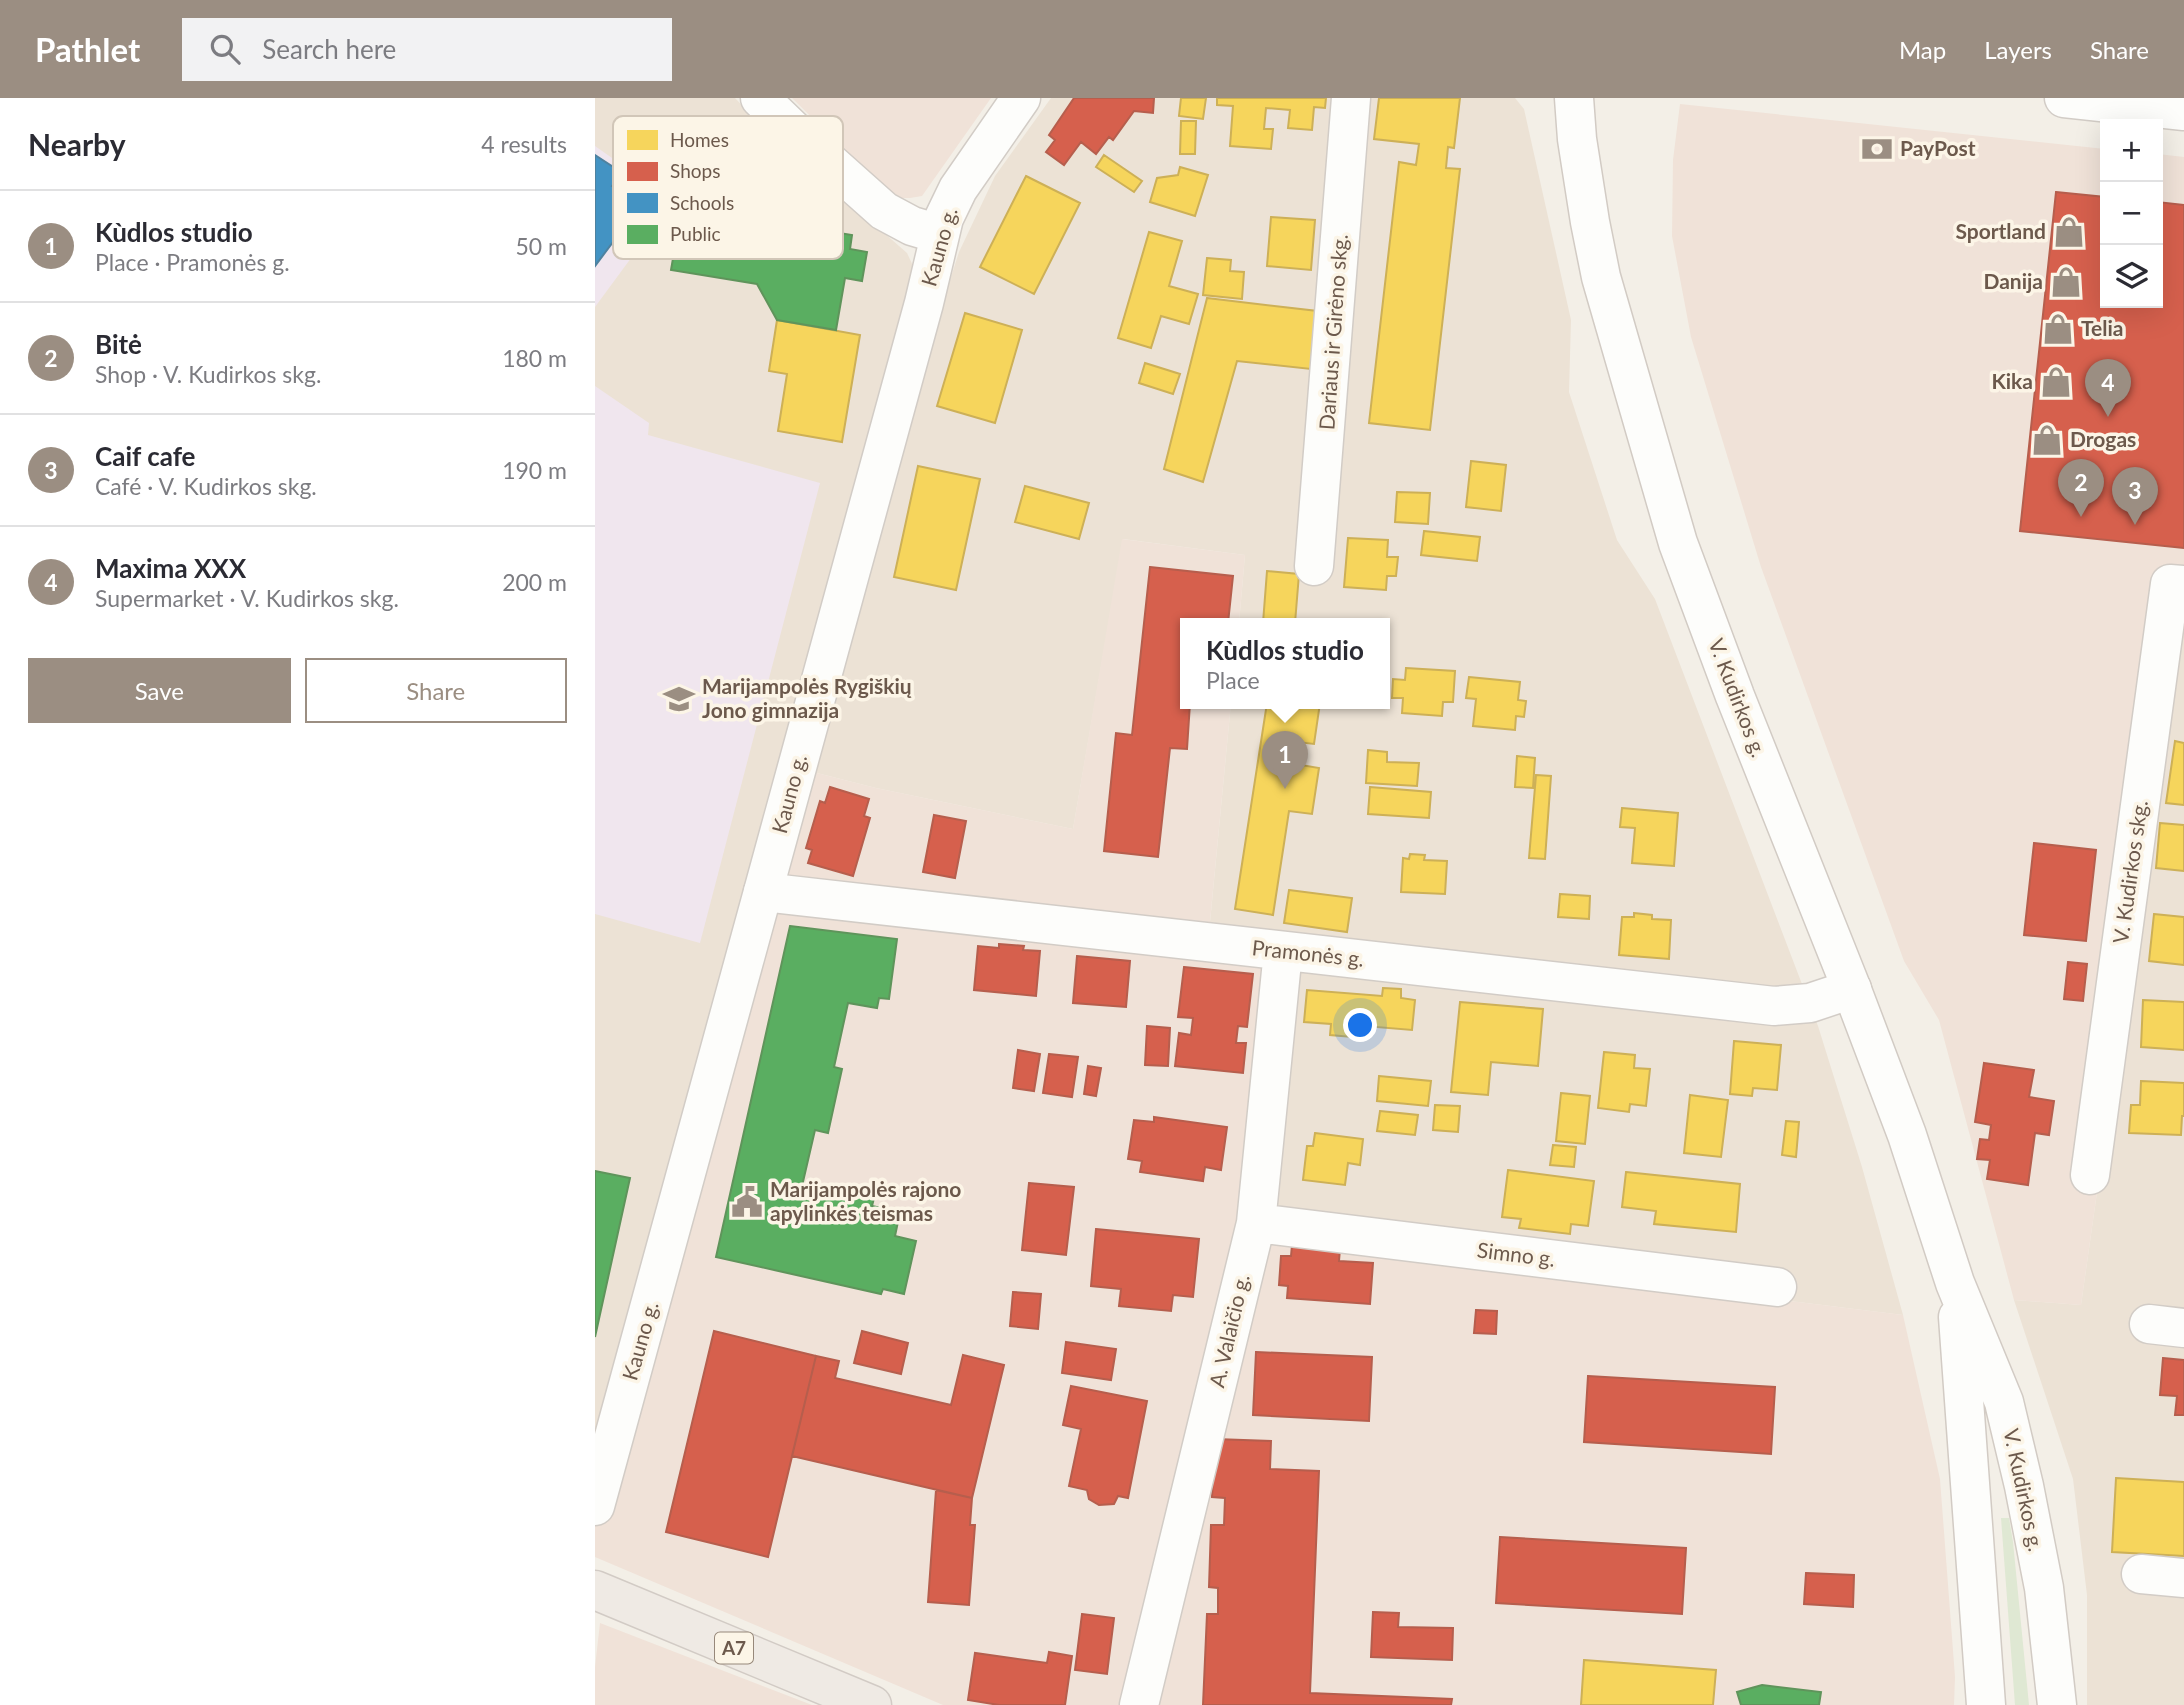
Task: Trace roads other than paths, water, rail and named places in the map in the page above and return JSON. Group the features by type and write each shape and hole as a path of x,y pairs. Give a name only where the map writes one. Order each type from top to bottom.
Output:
{"highway":[{"name":"A7","path":"595,1590 872,1705"}],"street":[{"path":"760,98 779,116"},
{"name":"Kauno g.","path":"595,1506 695,1151 917,330 939,234 958,190 1021,98"},
{"name":"Dariaus ir Girėno skg.","path":"1314,566 1351,98"},
{"name":"V. Kudirkos g.","path":"1574,98 1581,163 1601,277 1678,543 1735,696 1852,989 1907,1135 1955,1283 2004,1402 2044,1588 2057,1705"},
{"path":"2064,98 2184,111"},
{"path":"843,174 884,211 912,226 939,234"},
{"name":"V. Kudirkos skg.","path":"2090,1175 2169,584 2184,585"},
{"name":"Pramonės g.","path":"763,892 1774,1006 1810,1003 1852,989"},
{"name":"A. Valaičio g.","path":"1139,1705 1256,1223 1283,951"},
{"name":"Simno g.","path":"1256,1223 1777,1287"},
{"name":"V. Kudirkos g.","path":"1955,1283 1982,1697"},
{"path":"2141,1574 2184,1577"}],"place":[{"name":"PayPost","path":"1877,149"},
{"name":"Sportland","path":"2069,232"},
{"name":"Danija","path":"2066,282"},
{"name":"Telia","path":"2058,329"},
{"name":"Kika","path":"2056,382"},
{"name":"Maxima XXX","path":"2108,417"},
{"name":"Drogas","path":"2047,440"},
{"name":"Bitė","path":"2081,517"},
{"name":"Caif cafe","path":"2135,525"},
{"name":"Marijampolės Rygiškių Jono gimnazija","path":"679,699"},
{"name":"Kùdlos studio","path":"1285,789"},
{"name":"Marijampolės rajono apylinkės teismas","path":"747,1202"}]}
